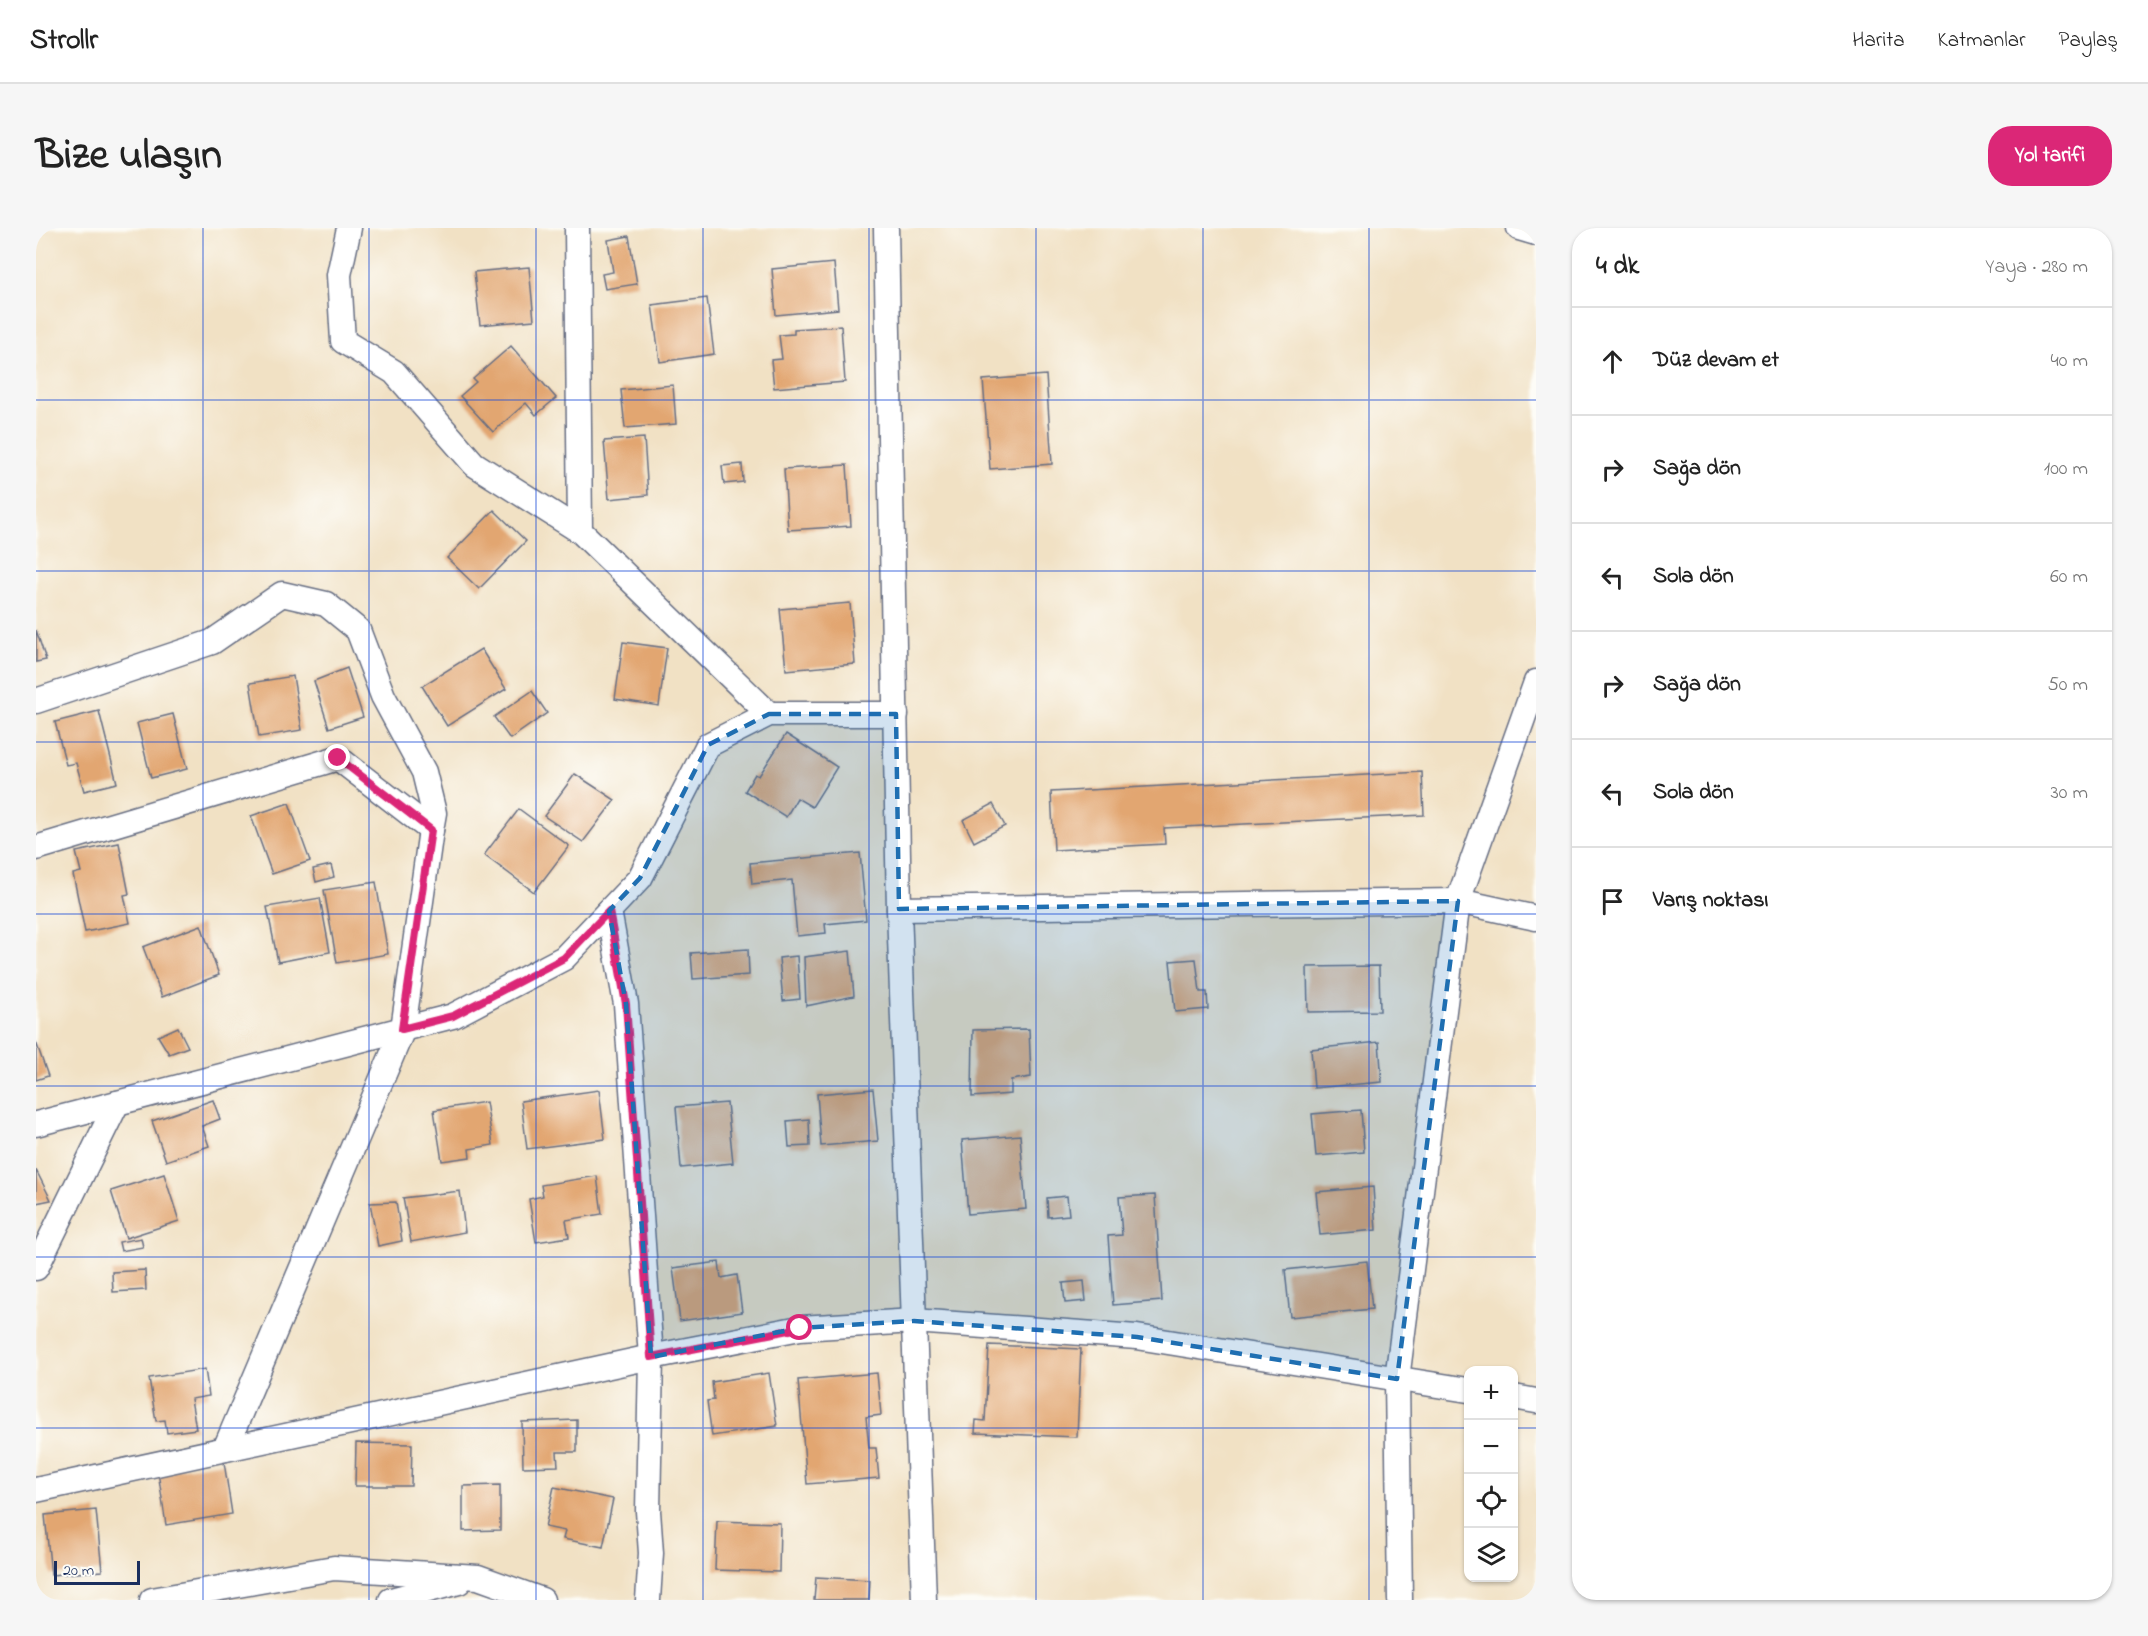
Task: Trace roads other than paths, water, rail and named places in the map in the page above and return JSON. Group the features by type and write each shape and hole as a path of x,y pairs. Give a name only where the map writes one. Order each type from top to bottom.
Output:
{"street":[{"path":"349,228 339,275 343,341 394,372 474,464 580,531 769,714"},
{"path":"578,228 580,531"},
{"path":"886,228 899,909 924,1600"},
{"path":"1519,228 1536,234"},
{"path":"36,701 212,642 282,594 326,604 358,630 383,696 424,772 434,813 402,1029 225,1449"},
{"path":"1400,1600 1397,1379 1458,901 1536,682"},
{"path":"36,1124 453,1016 564,958 609,911 640,878 708,745 769,714 896,714"},
{"path":"36,848 338,758 431,830"},
{"path":"899,909 1458,901 1536,918"},
{"path":"609,911 626,1004 651,1357 648,1511 651,1553 648,1600"},
{"path":"36,1268 117,1103"},
{"path":"36,1490 651,1357 800,1328 914,1321 1137,1337 1464,1389"},
{"path":"1518,1398 1536,1401"},
{"path":"152,1600 334,1568 478,1577 542,1600"},
{"path":"391,1600 478,1577"}]}
